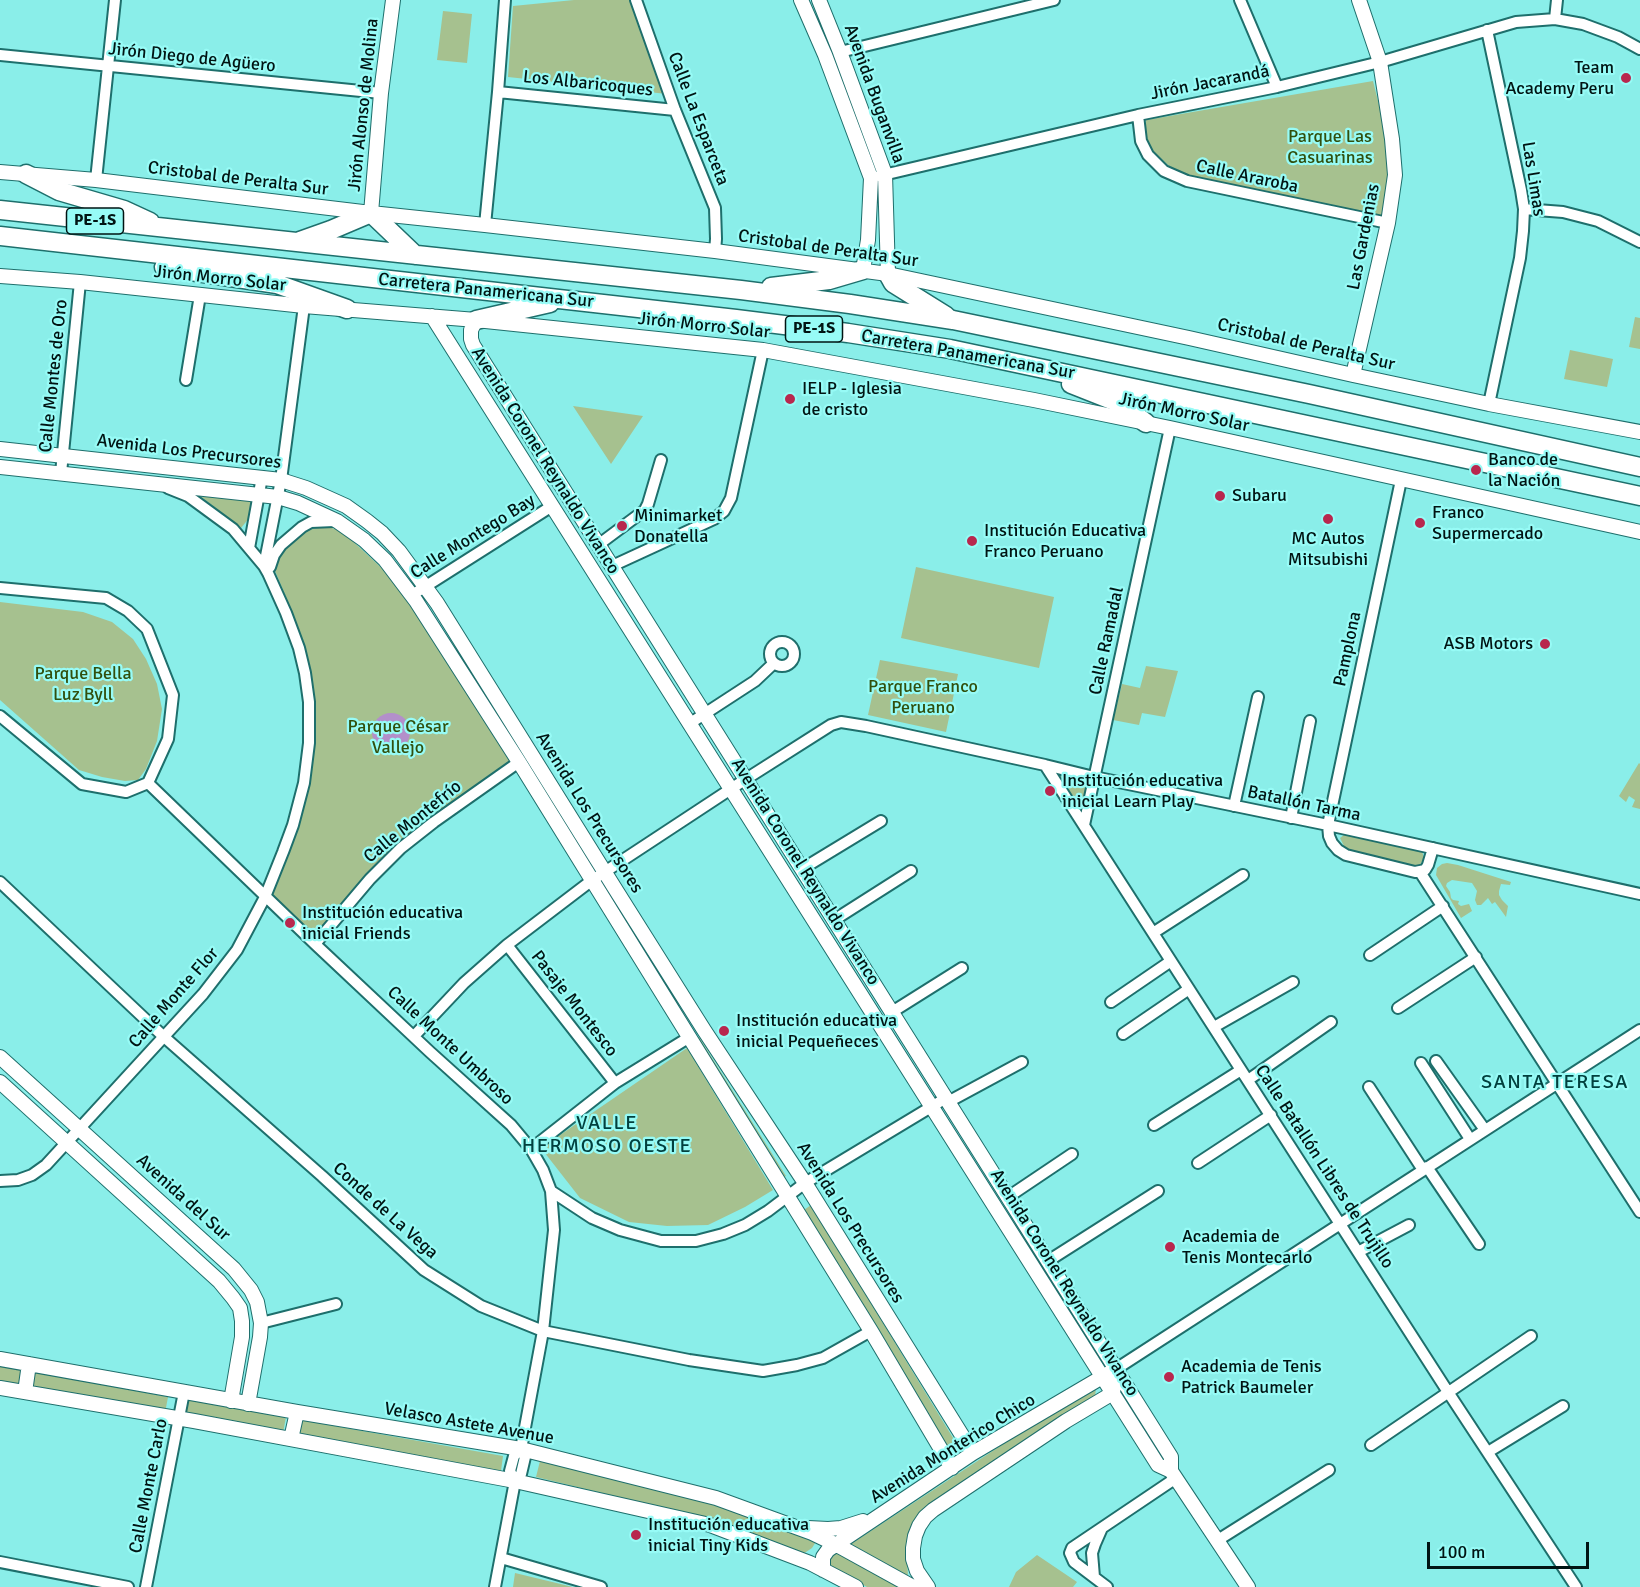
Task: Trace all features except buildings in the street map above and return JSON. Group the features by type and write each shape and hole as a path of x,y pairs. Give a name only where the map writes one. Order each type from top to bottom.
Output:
{"highway":[{"path":"26,174 59,191 124,210 165,229"},
{"name":"Carretera Panamericana Sur","path":"0,210 741,290 953,320 1640,467"},
{"path":"294,243 371,213 415,255"},
{"name":"Carretera Panamericana Sur","path":"0,236 837,332 987,356 1640,496"},
{"path":"0,243 66,243"},
{"path":"87,246 122,260 277,284 346,309"},
{"path":"741,290 829,280 863,270"},
{"path":"888,274 893,283 953,320"},
{"path":"476,320 564,300"},
{"path":"987,356 1109,398 1128,408 1146,423"}],"street":[{"path":"96,180 116,0"},
{"name":"Jirón Alonso de Molina","path":"371,213 381,93 393,0"},
{"path":"485,225 505,0"},
{"name":"Calle La Esparceta","path":"636,0 675,110 716,208 715,251"},
{"name":"Avenida Buganvilla","path":"801,0 825,55 871,178 868,240 863,270"},
{"name":"Avenida Buganvilla","path":"819,0 885,174 888,274"},
{"path":"840,52 1054,0"},
{"path":"1240,0 1276,87"},
{"name":"Las Gardenias","path":"1353,375 1388,223 1395,175 1380,62 1359,0"},
{"path":"1555,19 1557,0"},
{"name":"Jirón Jacarandá","path":"871,178 1138,115 1276,87 1380,62 1516,22 1555,19 1583,24 1618,37 1640,49"},
{"name":"Las Limas","path":"1487,30 1524,208 1520,258 1489,404"},
{"name":"Jirón Diego de Agüero","path":"0,55 381,93"},
{"name":"Los Albaricoques","path":"498,92 675,110"},
{"name":"Calle Araroba","path":"1138,115 1141,141 1148,155 1164,171 1187,181 1388,223"},
{"name":"Cristobal de Peralta Sur","path":"0,172 96,180 863,270 1489,404 1640,432"},
{"path":"1524,208 1563,212 1598,221 1640,242"},
{"name":"Jirón Morro Solar","path":"0,276 80,282 304,306 476,320 763,350 1022,397 1640,532"},
{"name":"Calle Montes de Oro","path":"61,473 80,282"},
{"path":"186,380 200,295"},
{"path":"266,570 281,480 304,306"},
{"name":"Avenida Coronel Reynaldo Vivanco","path":"432,316 1158,1466 1174,1475"},
{"name":"Avenida Coronel Reynaldo Vivanco","path":"476,320 471,330 473,345 1171,1457 1174,1475 1248,1587"},
{"path":"448,342 459,336 473,345"},
{"path":"612,566 714,519 724,511 730,498 763,350"},
{"name":"Calle Ramadal","path":"1084,825 1170,428"},
{"name":"Avenida Los Precursores","path":"0,449 281,480 346,506 367,521 399,551 426,586 973,1454"},
{"path":"598,545 645,510 661,460"},
{"name":"Avenida Los Precursores","path":"0,467 278,497 298,503 337,521 364,540 385,560 412,595 519,762 871,1331 952,1468"},
{"path":"249,548 262,477"},
{"name":"Pamplona","path":"1328,825 1401,480"},
{"name":"Calle Monte Flor","path":"0,1181 18,1180 32,1175 46,1165 203,994 237,950 265,897 293,825 304,783 309,743 309,702 299,648 266,570 233,530 188,496 157,483"},
{"name":"Calle Montego Bay","path":"412,595 552,506"},
{"path":"266,570 274,555 291,535 311,522 337,521"},
{"path":"0,588 106,598 128,611 147,629 173,695 168,739 148,783 126,792 82,783 0,716"},
{"path":"689,724 755,681 774,663"},
{"path":"1234,806 1258,697"},
{"path":"1291,818 1310,721"},
{"name":"Batallón Tarma","path":"604,871 831,725 841,722 1640,894"},
{"name":"Calle Montefrío","path":"315,945 369,879 401,848 519,762"},
{"name":"Calle Batallón Libres de Trujillo","path":"1045,765 1576,1587"},
{"name":"Calle Monte Umbroso","path":"148,783 315,945 511,1125 531,1149 543,1170 551,1191 554,1230 543,1331 521,1449 525,1457 521,1474 515,1481 495,1587"},
{"path":"802,869 882,821"},
{"path":"1328,825 1332,843 1346,855 1415,872 1425,870 1433,848"},
{"path":"414,1036 464,983 507,945 604,871"},
{"path":"834,920 911,871"},
{"path":"1420,872 1640,1212"},
{"path":"1154,933 1243,876"},
{"name":"Conde de La Vega","path":"0,882 163,1036 322,1176 424,1270 481,1306 543,1331 689,1360 763,1371 823,1358 871,1331"},
{"path":"1370,955 1443,906"},
{"path":"832,950 847,941"},
{"name":"Pasaje Montesco","path":"507,945 615,1083"},
{"path":"1398,1008 1476,957"},
{"path":"1111,1002 1171,961"},
{"path":"892,1012 962,968"},
{"path":"1214,1027 1293,982"},
{"path":"1123,1034 1189,989"},
{"path":"1248,1080 1330,1022"},
{"name":"Avenida Monterico Chico","path":"823,1570 822,1563 825,1553 973,1454 1116,1369 1640,1030"},
{"path":"531,1149 615,1083 688,1038"},
{"name":"Avenida del Sur","path":"0,1057 241,1276 257,1302 261,1323 248,1404"},
{"path":"1436,1061 1485,1130"},
{"path":"551,1191 592,1218 620,1230 661,1241 696,1241 723,1234 745,1225 768,1211 804,1184 931,1106 1022,1062"},
{"path":"1421,1063 1470,1139"},
{"path":"1154,1125 1241,1070"},
{"name":"Avenida del Sur","path":"0,1082 219,1281 237,1303 242,1321 242,1336 231,1401"},
{"path":"1369,1087 1479,1244"},
{"path":"1198,1163 1271,1115"},
{"path":"1008,1197 1072,1154"},
{"path":"1048,1261 1158,1191"},
{"path":"553,1213 568,1202"},
{"path":"1358,1251 1409,1225"},
{"path":"261,1323 336,1304"},
{"path":"1371,1444 1531,1336"},
{"name":"Velasco Astete Avenue","path":"0,1359 248,1404 521,1449 717,1498 837,1545 913,1587"},
{"path":"25,1392 29,1364"},
{"path":"1113,1393 1116,1369"},
{"path":"0,1388 515,1481 710,1525 810,1563 856,1587"},
{"name":"Calle Monte Carlo","path":"146,1587 184,1392"},
{"name":"Avenida Monterico Chico","path":"928,1587 917,1571 913,1559 915,1536 925,1517 1066,1421 1113,1393"},
{"path":"1488,1452 1563,1406"},
{"path":"291,1439 297,1412"},
{"path":"1218,1540 1329,1470"},
{"path":"1107,1587 1074,1562 1070,1553 1072,1548 1174,1475"},
{"path":"792,1526 821,1529 841,1528 866,1520 902,1501"},
{"path":"1094,1577 1092,1553 1103,1527"},
{"path":"501,1558 601,1587"},
{"path":"0,1562 128,1587"}],"green space":[{"path":"574,0 630,0 667,94 508,77 513,6"},
{"path":"443,11 472,14 467,63 437,60"},
{"name":"Parque Las Casuarinas","path":"1373,81 1386,133 1389,168 1382,217 1192,177 1169,166 1153,151 1146,136 1146,120"},
{"path":"1635,317 1640,318 1640,349 1629,347"},
{"path":"1570,350 1613,359 1607,387 1564,379"},
{"path":"573,406 643,416 611,464"},
{"path":"190,488 253,499 250,517 241,528"},
{"name":"Parque César Vallejo","path":"325,526 342,531 387,573 450,660 512,761 424,824 314,936 271,896 295,837 306,799 315,714 305,648 275,571 277,559 287,546 305,531"},
{"path":"916,567 1054,597 1039,668 901,638"},
{"name":"Parque Bella Luz Byll","path":"0,602 83,612 112,622 133,639 146,659 157,684 162,709 157,741 146,769 138,780 125,781 79,770 0,700"},
{"name":"Parque Franco Peruano","path":"880,660 958,674 946,732 868,715"},
{"path":"1146,666 1178,671 1165,717 1142,713 1139,725 1113,720 1122,684 1140,688"},
{"path":"1639,763 1640,809 1632,807 1635,800 1629,796 1626,802 1619,796"},
{"path":"1056,774 1088,782 1081,811"},
{"path":"1345,834 1418,849 1422,851 1424,858 1420,865 1413,866 1351,851 1345,848 1340,838"},
{"path":"1447,863 1511,882 1510,885 1501,884 1499,891 1502,900 1508,906 1506,917 1495,902 1492,904 1488,898 1481,905 1477,905 1475,900 1477,891 1472,883 1452,880 1446,886 1451,898 1459,901 1458,904 1461,906 1469,904 1472,911 1461,918 1436,875 1437,868"},
{"path":"699,1037 786,1176 781,1179 695,1039"},
{"path":"687,1048 773,1190 708,1225 667,1226 629,1222 580,1198 541,1148"},
{"path":"811,1205 961,1451 953,1456 804,1210"},
{"path":"0,1366 21,1370 18,1386 0,1383"},
{"path":"35,1372 168,1397 165,1413 32,1388"},
{"path":"1090,1387 1096,1388 1095,1397 939,1500 907,1559 908,1576 851,1544"},
{"path":"186,1397 286,1417 283,1433 183,1413"},
{"path":"301,1420 503,1456 501,1471 298,1435"},
{"path":"540,1461 712,1502 817,1540 812,1548 803,1554 705,1518 536,1477"},
{"path":"833,1554 840,1554 901,1587 867,1587 829,1566 829,1557"},
{"path":"1037,1555 1077,1582 1073,1587 1009,1587 1016,1572"},
{"path":"515,1573 573,1587 513,1587"}],"shaded area":[{"path":"391,713 404,719 410,732 404,745 391,751 378,745 372,732 378,719"}],"place":[{"name":"Team Academy Peru","path":"1626,78"},
{"name":"IELP - Iglesia de cristo","path":"790,399"},
{"name":"Banco de la Nación","path":"1476,470"},
{"name":"Subaru","path":"1220,496"},
{"name":"MC Autos Mitsubishi","path":"1328,519"},
{"name":"Franco Supermercado","path":"1420,523"},
{"name":"Minimarket Donatella","path":"622,526"},
{"name":"Institución Educativa Franco Peruano","path":"972,541"},
{"name":"ASB Motors","path":"1545,644"},
{"name":"Institución educativa inicial Learn Play","path":"1050,791"},
{"name":"Institución educativa inicial Friends","path":"290,923"},
{"name":"Institución educativa inicial Pequeñeces","path":"724,1031"},
{"name":"Academia de Tenis Montecarlo","path":"1170,1247"},
{"name":"Academia de Tenis Patrick Baumeler","path":"1169,1377"},
{"name":"Institución educativa inicial Tiny Kids","path":"636,1535"}],"district":[{"name":"SANTA TERESA","path":"1555,1083"},
{"name":"VALLE HERMOSO OESTE","path":"607,1136"}]}
